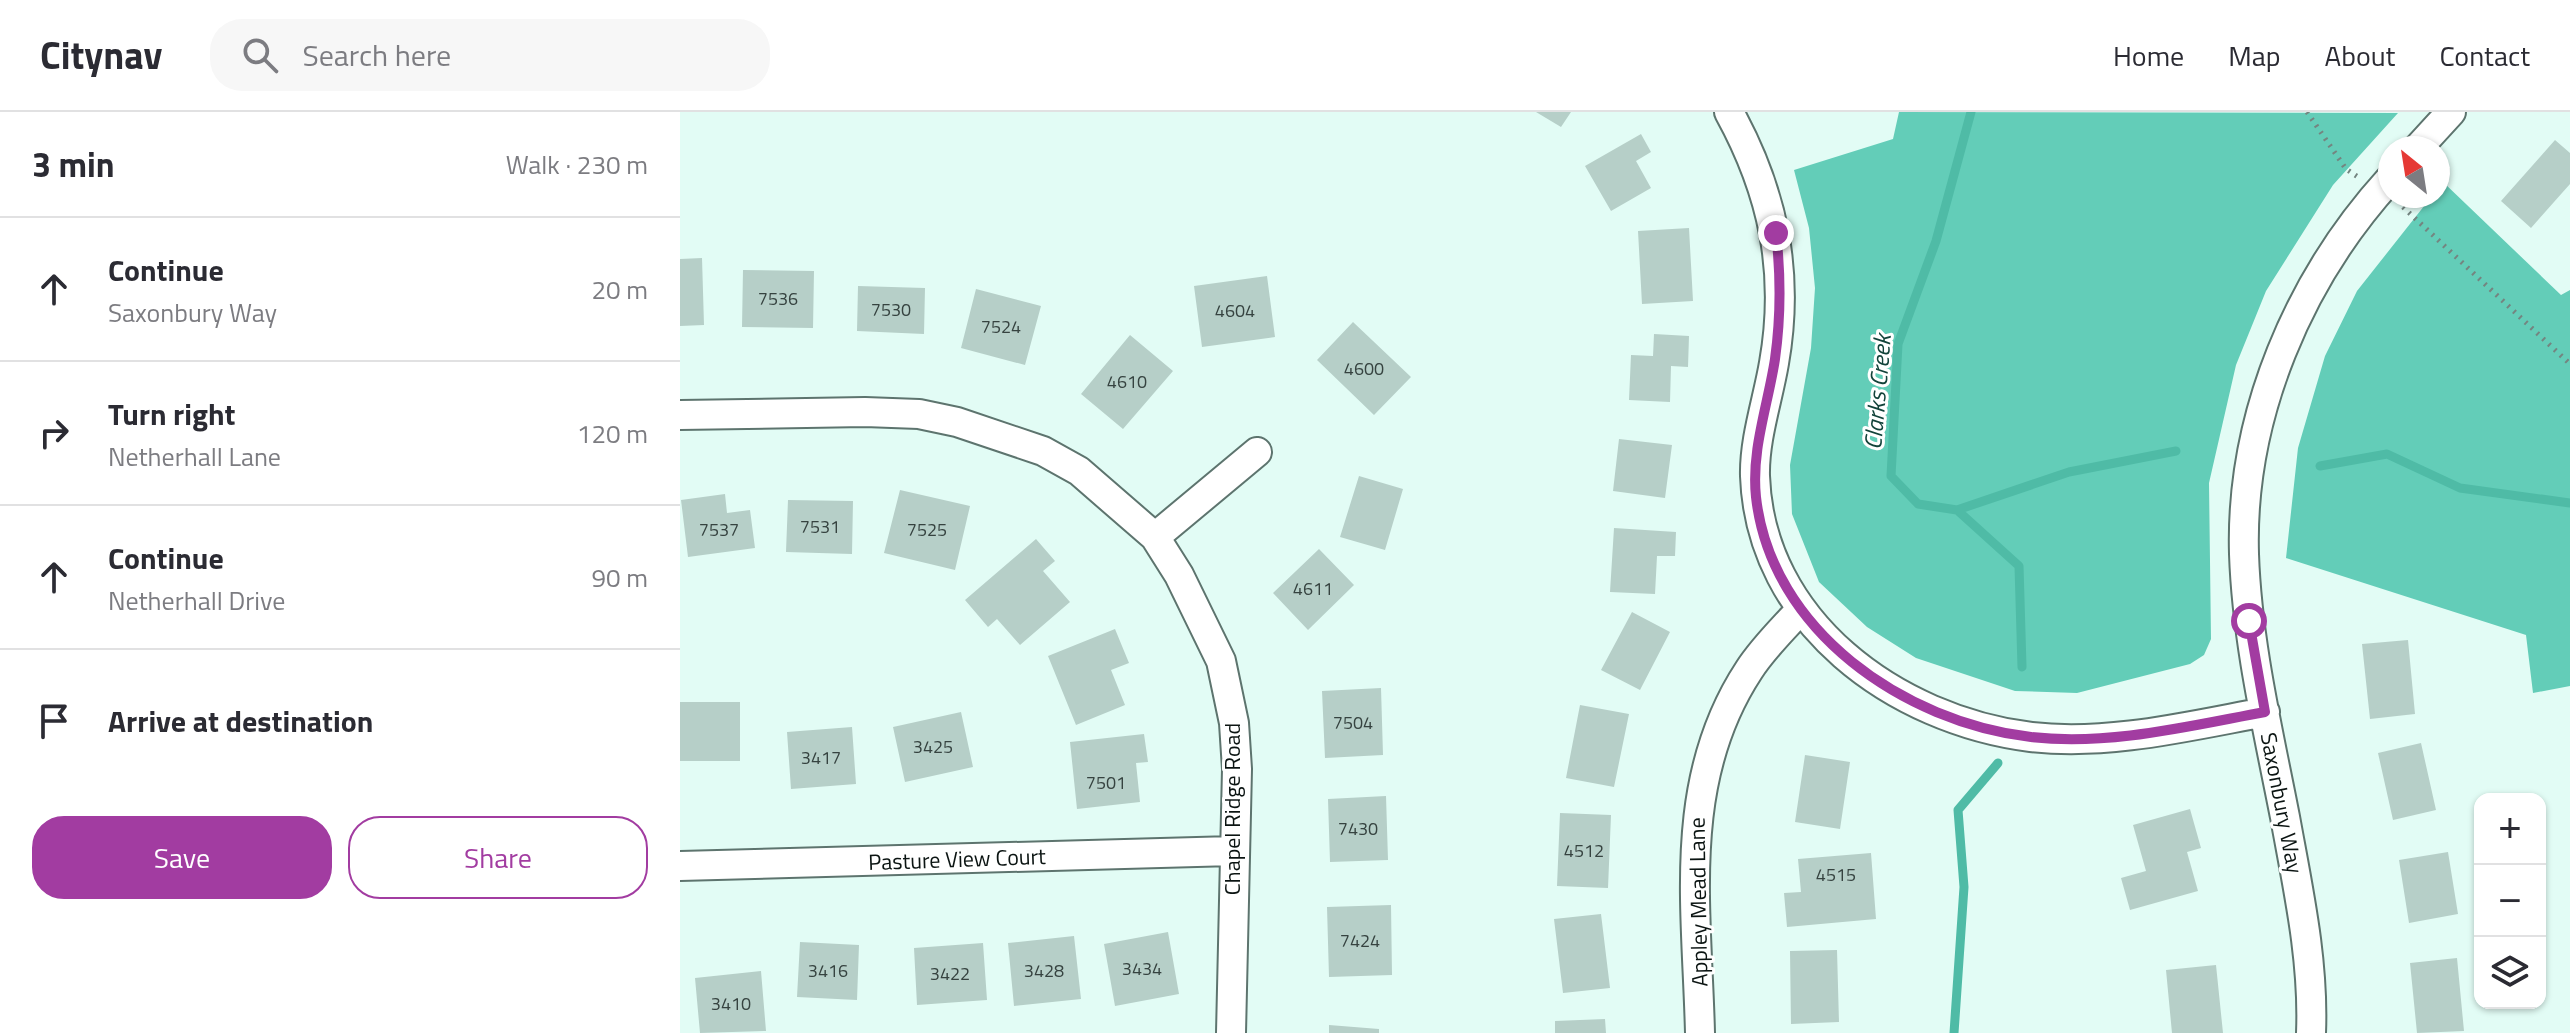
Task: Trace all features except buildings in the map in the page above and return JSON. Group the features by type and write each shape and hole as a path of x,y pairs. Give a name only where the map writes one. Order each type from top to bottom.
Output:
{"street":[{"path":"1729,112 1760,174 1776,233 1781,308 1756,458 1756,495 1762,528 1778,572 1801,609 1834,647 1892,690 1964,722 2032,737 2110,737 2265,712"},
{"path":"2429,136 2451,112"},
{"name":"Saxonbury Way","path":"2311,1033 2308,941 2249,621 2244,553 2247,488 2262,410 2284,343 2317,276 2362,209 2378,192"},
{"name":"Chapel Ridge Road","path":"680,415 865,412 919,414 957,422 1043,451 1079,471 1155,537 1179,575 1221,661 1234,723 1237,769 1231,1033"},
{"path":"1155,537 1257,452"},
{"name":"Appley Mead Lane","path":"1700,1033 1698,800 1711,748 1727,707 1755,661 1801,609"},
{"name":"Pasture View Court","path":"680,866 1233,851"}],"path":[{"path":"2307,112 2346,169 2378,182"},
{"path":"2404,208 2570,364"}],"green space":[{"path":"1899,112 2398,113 2333,185 2266,291 2236,365 2209,483 2211,639 2204,655 2190,664 2077,693 2015,691 1916,658 1867,627 1819,582 1792,514 1790,465 1811,348 1815,288 1809,228 1794,170 1893,139"},
{"path":"2450,189 2561,295 2570,290 2570,686 2533,693 2526,635 2286,558 2298,448 2325,356 2357,291 2423,208 2450,208"}],"waterway":[{"name":"Clarks Creek","path":"1971,112 1936,241 1898,344 1891,476 1918,504 1957,510 2069,472 2176,451"},
{"name":"Clarks Creek","path":"2320,466 2387,454 2460,488 2570,503"},
{"path":"1957,510 2019,566 2022,667"},
{"path":"1954,1033 1964,887 1958,810 1998,763"}],"route":[{"path":"1776,233 1781,308 1775,360 1756,458 1759,513 1787,590 1834,647 1853,663 1915,703 1964,722 2032,737 2110,737 2265,712 2249,621"}]}
